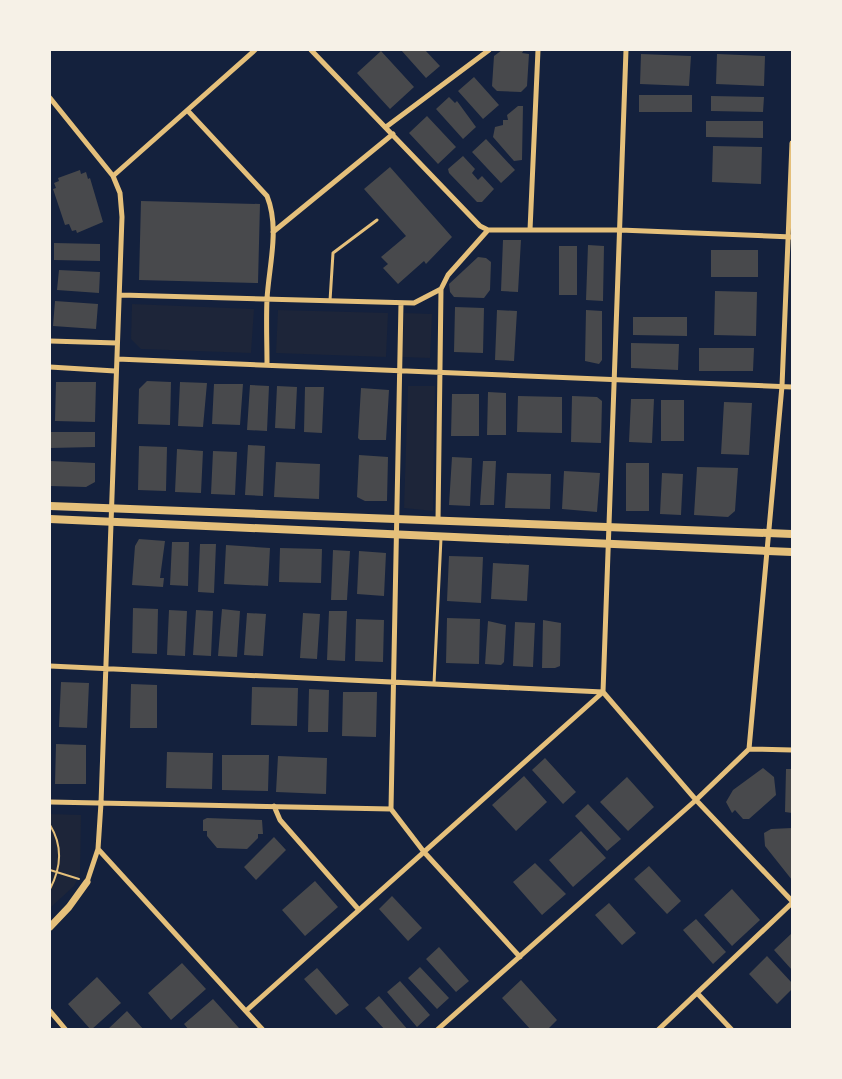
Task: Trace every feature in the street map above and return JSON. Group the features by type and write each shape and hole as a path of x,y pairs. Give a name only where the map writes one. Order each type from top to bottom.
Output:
{"main road":[{"path":"50,506 792,534"},
{"path":"50,519 792,552"}],"street":[{"path":"113,176 255,50"},
{"path":"311,50 480,226 488,230 620,230 790,237"},
{"path":"386,127 489,50"},
{"path":"530,230 538,50"},
{"path":"626,50 616,379 607,527 603,692 696,800 792,902 698,994 658,1029"},
{"path":"50,99 113,176 120,193 122,217 121,295 117,343 98,849 87,882 69,907 50,927"},
{"path":"188,111 267,195 272,208 273,232 267,300 267,365"},
{"path":"273,232 393,134"},
{"path":"437,1029 696,800 749,749 769,551 782,386 790,237 792,143"},
{"path":"438,521 441,289 448,275 488,230"},
{"path":"121,295 414,303 441,289"},
{"path":"401,303 392,809 424,852 520,957"},
{"path":"50,341 117,343"},
{"path":"117,359 792,387"},
{"path":"50,367 116,371"},
{"path":"50,666 603,692"},
{"path":"247,1010 603,692"},
{"path":"749,749 792,750"},
{"path":"50,802 392,809"},
{"path":"274,806 280,820 359,910"},
{"path":"98,849 263,1029"},
{"path":"698,994 732,1029"},
{"path":"50,1011 66,1029"}],"lane":[{"path":"330,301 333,253 377,220"},
{"path":"434,684 441,537"}],"path":[{"path":"50,825 58,843 60,859 50,889"},
{"path":"50,870 87,882"}],"shaded area":[{"path":"132,304 254,309 251,353 141,349 131,339"},
{"path":"278,310 388,313 386,357 276,353"},
{"path":"404,313 432,314 430,358 402,357"},
{"path":"408,386 435,386 433,511 404,508"},
{"path":"50,814 81,815 80,874 74,886 50,908"}],"building":[{"path":"401,50 425,50 440,66 426,78"},
{"path":"502,50 524,50 522,53 529,54 527,86 521,92 497,91 492,86 494,56"},
{"path":"381,51 414,87 390,109 357,73"},
{"path":"641,54 691,56 689,86 640,84"},
{"path":"717,54 765,56 764,86 716,84"},
{"path":"474,77 499,105 483,119 458,91"},
{"path":"639,95 692,95 692,112 639,112"},
{"path":"711,96 764,97 763,112 711,111"},
{"path":"449,97 455,103 457,101 476,127 463,139 436,109"},
{"path":"518,106 523,106 522,160 514,161 493,137 495,127 503,125 503,120 508,120 507,115"},
{"path":"427,116 456,147 438,164 409,133"},
{"path":"706,121 763,121 763,138 706,137"},
{"path":"486,139 515,170 501,183 472,152"},
{"path":"713,146 762,147 761,184 712,182"},
{"path":"463,156 475,169 472,173 478,180 482,176 494,189 482,202 477,202 449,173 448,169"},
{"path":"390,167 452,237 426,264 424,261 398,284 383,268 388,264 381,257 406,236 364,189"},
{"path":"80,170 81,174 86,172 88,179 90,178 103,222 77,233 76,230 72,231 69,224 65,225 53,189 56,188 54,183 59,181 58,178"},
{"path":"141,201 260,204 258,283 139,280"},
{"path":"503,240 521,240 518,292 501,291"},
{"path":"54,243 100,244 100,261 54,260"},
{"path":"588,245 604,246 603,301 586,300"},
{"path":"559,246 577,246 577,295 559,295"},
{"path":"711,250 758,250 758,277 711,277"},
{"path":"478,257 486,258 491,262 490,290 484,298 454,297 450,292 449,284"},
{"path":"59,270 100,272 99,293 57,290"},
{"path":"715,291 757,292 756,336 714,335"},
{"path":"55,301 98,304 96,329 53,326"},
{"path":"455,307 484,308 483,353 454,352"},
{"path":"497,310 517,311 514,361 495,360"},
{"path":"586,310 602,311 602,360 599,364 585,361"},
{"path":"633,317 687,317 687,336 633,335"},
{"path":"631,343 679,344 678,370 631,368"},
{"path":"699,348 754,348 753,371 699,371"},
{"path":"147,381 171,382 170,425 138,424 139,389"},
{"path":"56,382 96,382 95,422 55,421"},
{"path":"180,382 207,383 203,427 178,426"},
{"path":"214,384 243,384 240,425 212,424"},
{"path":"250,385 269,386 267,431 247,430"},
{"path":"277,386 297,387 295,429 275,428"},
{"path":"305,387 324,387 322,433 304,432"},
{"path":"361,388 389,390 386,440 360,440 358,438"},
{"path":"488,392 506,393 506,435 487,435"},
{"path":"452,394 479,394 479,436 451,436"},
{"path":"518,396 562,397 562,433 517,432"},
{"path":"572,396 597,397 602,401 601,443 571,442"},
{"path":"631,399 654,399 652,443 629,442"},
{"path":"661,400 684,400 684,441 661,441"},
{"path":"724,402 752,403 749,455 721,454"},
{"path":"50,432 95,432 95,447 50,448"},
{"path":"248,445 265,446 263,496 245,495"},
{"path":"139,446 167,447 166,491 138,490"},
{"path":"177,449 203,451 201,493 175,492"},
{"path":"213,451 237,452 235,495 211,494"},
{"path":"359,455 388,457 387,501 365,501 357,497"},
{"path":"452,457 472,458 470,506 449,505"},
{"path":"50,461 95,463 95,482 86,487 50,486"},
{"path":"483,461 496,461 494,505 480,505"},
{"path":"276,462 320,464 319,499 274,497"},
{"path":"626,463 649,463 649,511 626,511"},
{"path":"697,467 738,468 735,511 728,517 694,515"},
{"path":"564,471 600,473 597,512 562,509"},
{"path":"507,473 551,474 550,509 505,508"},
{"path":"662,473 683,474 681,515 660,514"},
{"path":"139,539 165,541 160,578 164,578 163,587 132,585 135,546"},
{"path":"172,542 189,542 188,586 170,585"},
{"path":"200,544 216,544 214,593 198,592"},
{"path":"226,545 270,548 268,586 224,584"},
{"path":"280,548 322,549 321,583 279,582"},
{"path":"333,550 350,551 347,600 331,600"},
{"path":"359,551 386,553 384,596 357,594"},
{"path":"449,556 483,557 481,603 447,601"},
{"path":"493,563 529,565 527,601 491,599"},
{"path":"133,608 158,609 157,654 132,653"},
{"path":"222,609 240,611 237,657 218,656"},
{"path":"169,610 187,611 185,656 167,655"},
{"path":"196,610 213,611 211,656 193,655"},
{"path":"329,611 347,611 345,661 327,660"},
{"path":"247,613 266,614 263,656 244,655"},
{"path":"303,613 320,614 317,659 300,658"},
{"path":"447,618 480,619 479,664 446,663"},
{"path":"356,619 384,620 383,662 355,661"},
{"path":"543,620 561,623 560,666 555,668 542,668"},
{"path":"488,621 506,625 504,662 501,665 485,664"},
{"path":"515,622 535,623 533,667 513,666"},
{"path":"61,682 89,683 87,728 59,727"},
{"path":"131,684 157,685 157,728 130,728"},
{"path":"252,687 298,688 297,726 251,725"},
{"path":"309,689 329,690 328,732 308,732"},
{"path":"343,692 377,692 376,737 342,736"},
{"path":"56,744 86,745 86,784 55,784"},
{"path":"167,752 213,753 212,789 166,788"},
{"path":"222,755 269,755 268,791 222,790"},
{"path":"278,756 327,758 326,794 276,792"},
{"path":"545,758 576,792 563,804 532,770"},
{"path":"763,768 774,777 776,795 749,819 743,819 735,810 732,813 726,802 733,790"},
{"path":"786,769 792,769 792,813 785,812"},
{"path":"524,776 547,802 516,831 492,805"},
{"path":"627,777 654,807 628,831 600,802"},
{"path":"588,804 621,839 607,851 575,816"},
{"path":"207,818 262,820 263,834 258,834 258,838 247,849 217,848 207,836 207,831 203,831 203,820"},
{"path":"792,828 792,880 765,846 764,833 771,829"},
{"path":"581,831 606,858 573,887 549,860"},
{"path":"274,837 286,850 256,880 244,867"},
{"path":"535,863 566,894 542,915 513,882"},
{"path":"649,866 681,901 667,914 634,879"},
{"path":"315,881 338,907 305,936 282,910"},
{"path":"732,889 760,920 732,946 704,915"},
{"path":"392,896 422,928 408,941 379,909"},
{"path":"609,903 636,933 622,945 595,915"},
{"path":"696,919 726,952 713,964 683,930"},
{"path":"792,933 792,970 774,950"},
{"path":"439,947 469,981 456,992 426,959"},
{"path":"767,956 792,983 792,989 777,1004 749,974"},
{"path":"182,963 206,989 171,1020 148,993"},
{"path":"420,967 449,998 437,1009 408,978"},
{"path":"317,968 349,1005 336,1015 304,979"},
{"path":"97,977 121,1003 91,1030 68,1004"},
{"path":"521,980 557,1020 547,1030 531,1030 502,998"},
{"path":"400,981 430,1015 417,1027 387,992"},
{"path":"379,996 408,1030 385,1030 365,1008"},
{"path":"213,999 239,1028 238,1030 189,1030 184,1024"},
{"path":"127,1011 144,1030 107,1030"}]}
